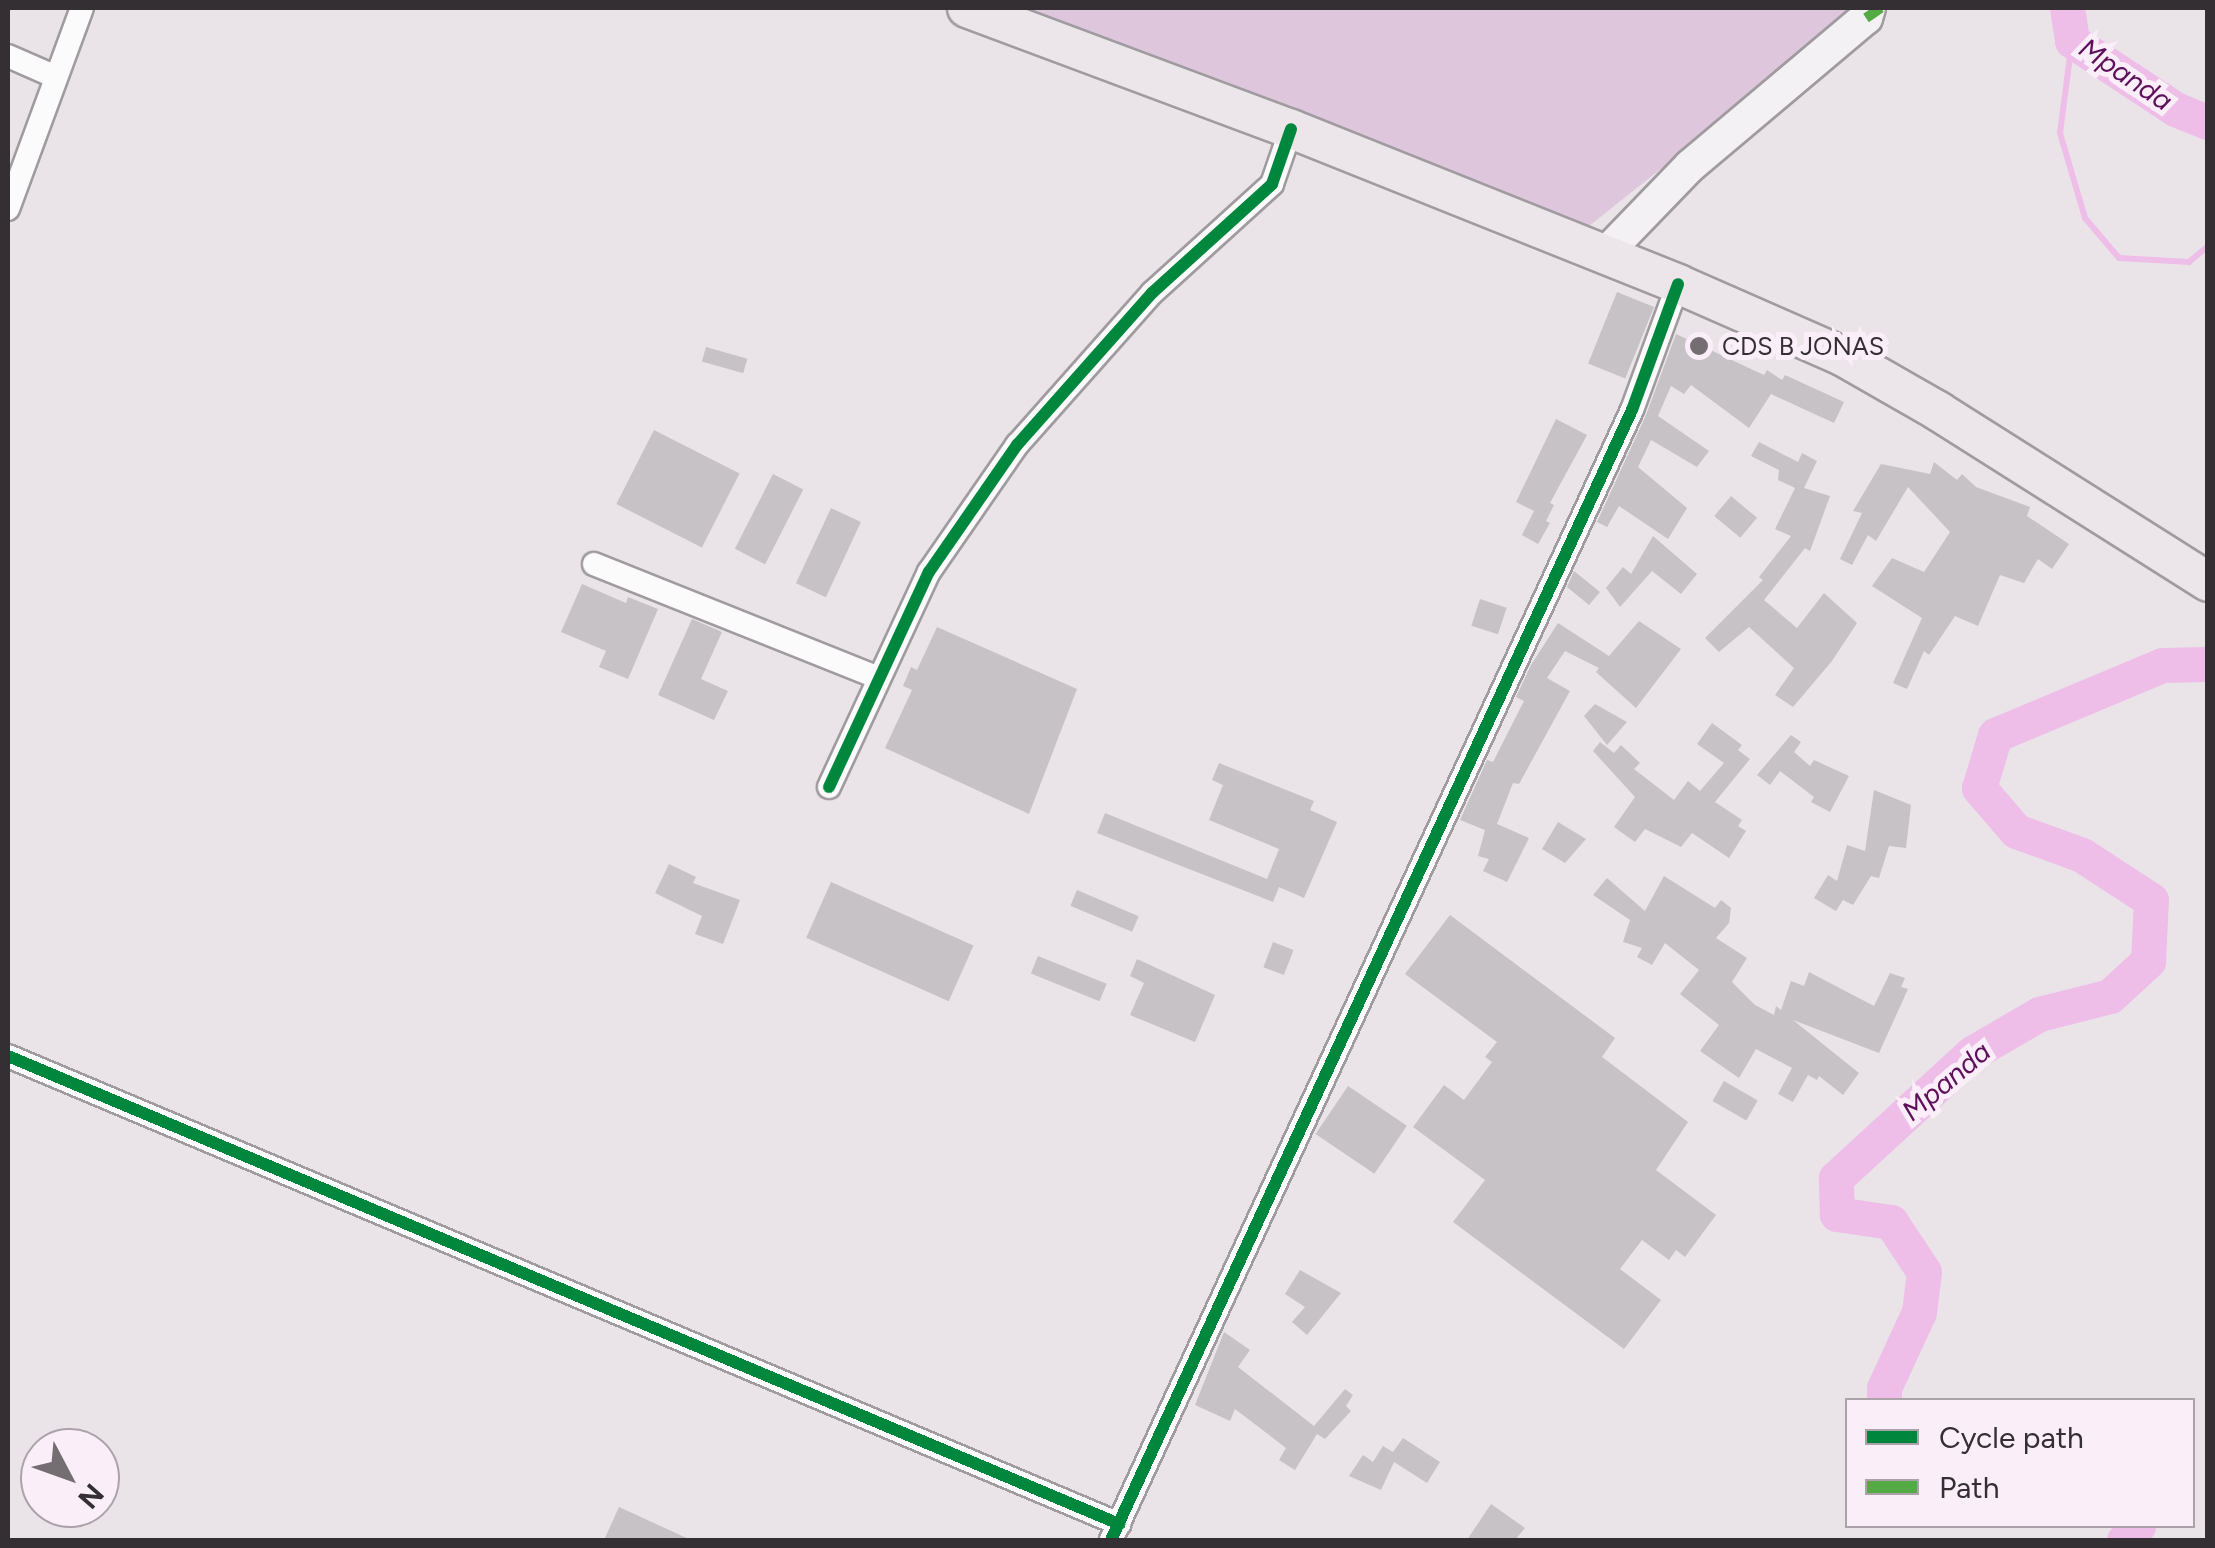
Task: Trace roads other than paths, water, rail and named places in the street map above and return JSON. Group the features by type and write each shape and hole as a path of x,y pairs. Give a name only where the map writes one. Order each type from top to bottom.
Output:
{"main road":[{"path":"967,8 1291,129 1678,284 1842,356 1938,411 2208,582"}],"street":[{"path":"10,196 82,8"},
{"path":"1605,254 1690,166 1866,18 1868,8"},
{"path":"8,56 56,77"},
{"path":"830,788 877,677 928,572 1018,445 1152,293 1272,184 1291,129"},
{"path":"8,1056 1115,1532 1632,410 1678,284"},
{"path":"594,564 877,677"}],"waterway":[{"name":"Mpanda","path":"2067,8 2072,41 2175,109 2208,122"},
{"path":"2072,41 2060,133 2085,218 2119,258 2189,262 2208,246"},
{"name":"Mpanda","path":"1884,1398 1884,1388 1919,1312 1924,1272 1891,1222 1837,1214 1836,1178 1972,1053 2039,1014 2110,996 2148,961 2151,900 2082,855 2016,831 1979,788 1995,735 2162,665 2208,664"},
{"name":"Mpanda","path":"2124,1540 2136,1528"}],"place":[{"name":"CDS B JONAS","path":"1699,346"}]}
